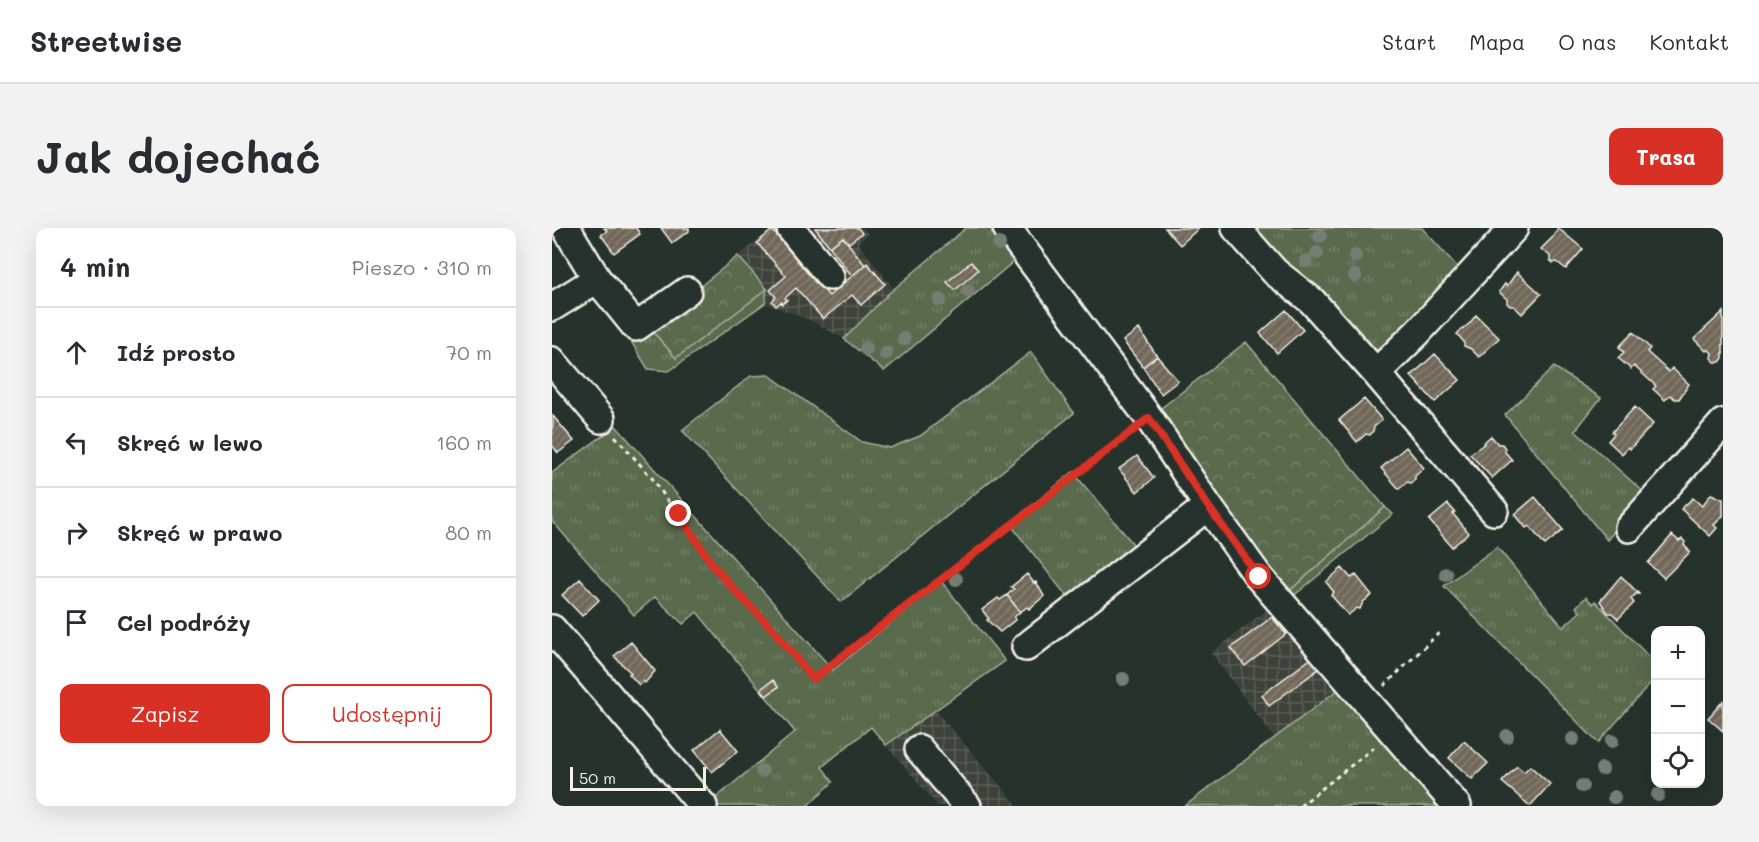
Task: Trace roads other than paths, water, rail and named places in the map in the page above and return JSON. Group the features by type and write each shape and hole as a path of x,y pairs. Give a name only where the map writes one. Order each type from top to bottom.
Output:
{"street":[{"path":"566,228 597,279 636,327 687,291"},
{"path":"792,228 830,276"},
{"path":"1007,228 1149,418 1259,577 1457,806"},
{"path":"1236,228 1275,272 1312,301 1494,511"},
{"path":"1376,373 1419,332 1514,228"},
{"path":"552,307 597,279"},
{"path":"552,361 601,419"},
{"path":"1629,528 1723,423"},
{"path":"1026,647 1208,506"},
{"path":"552,629 703,806"},
{"path":"918,749 967,806"}]}
